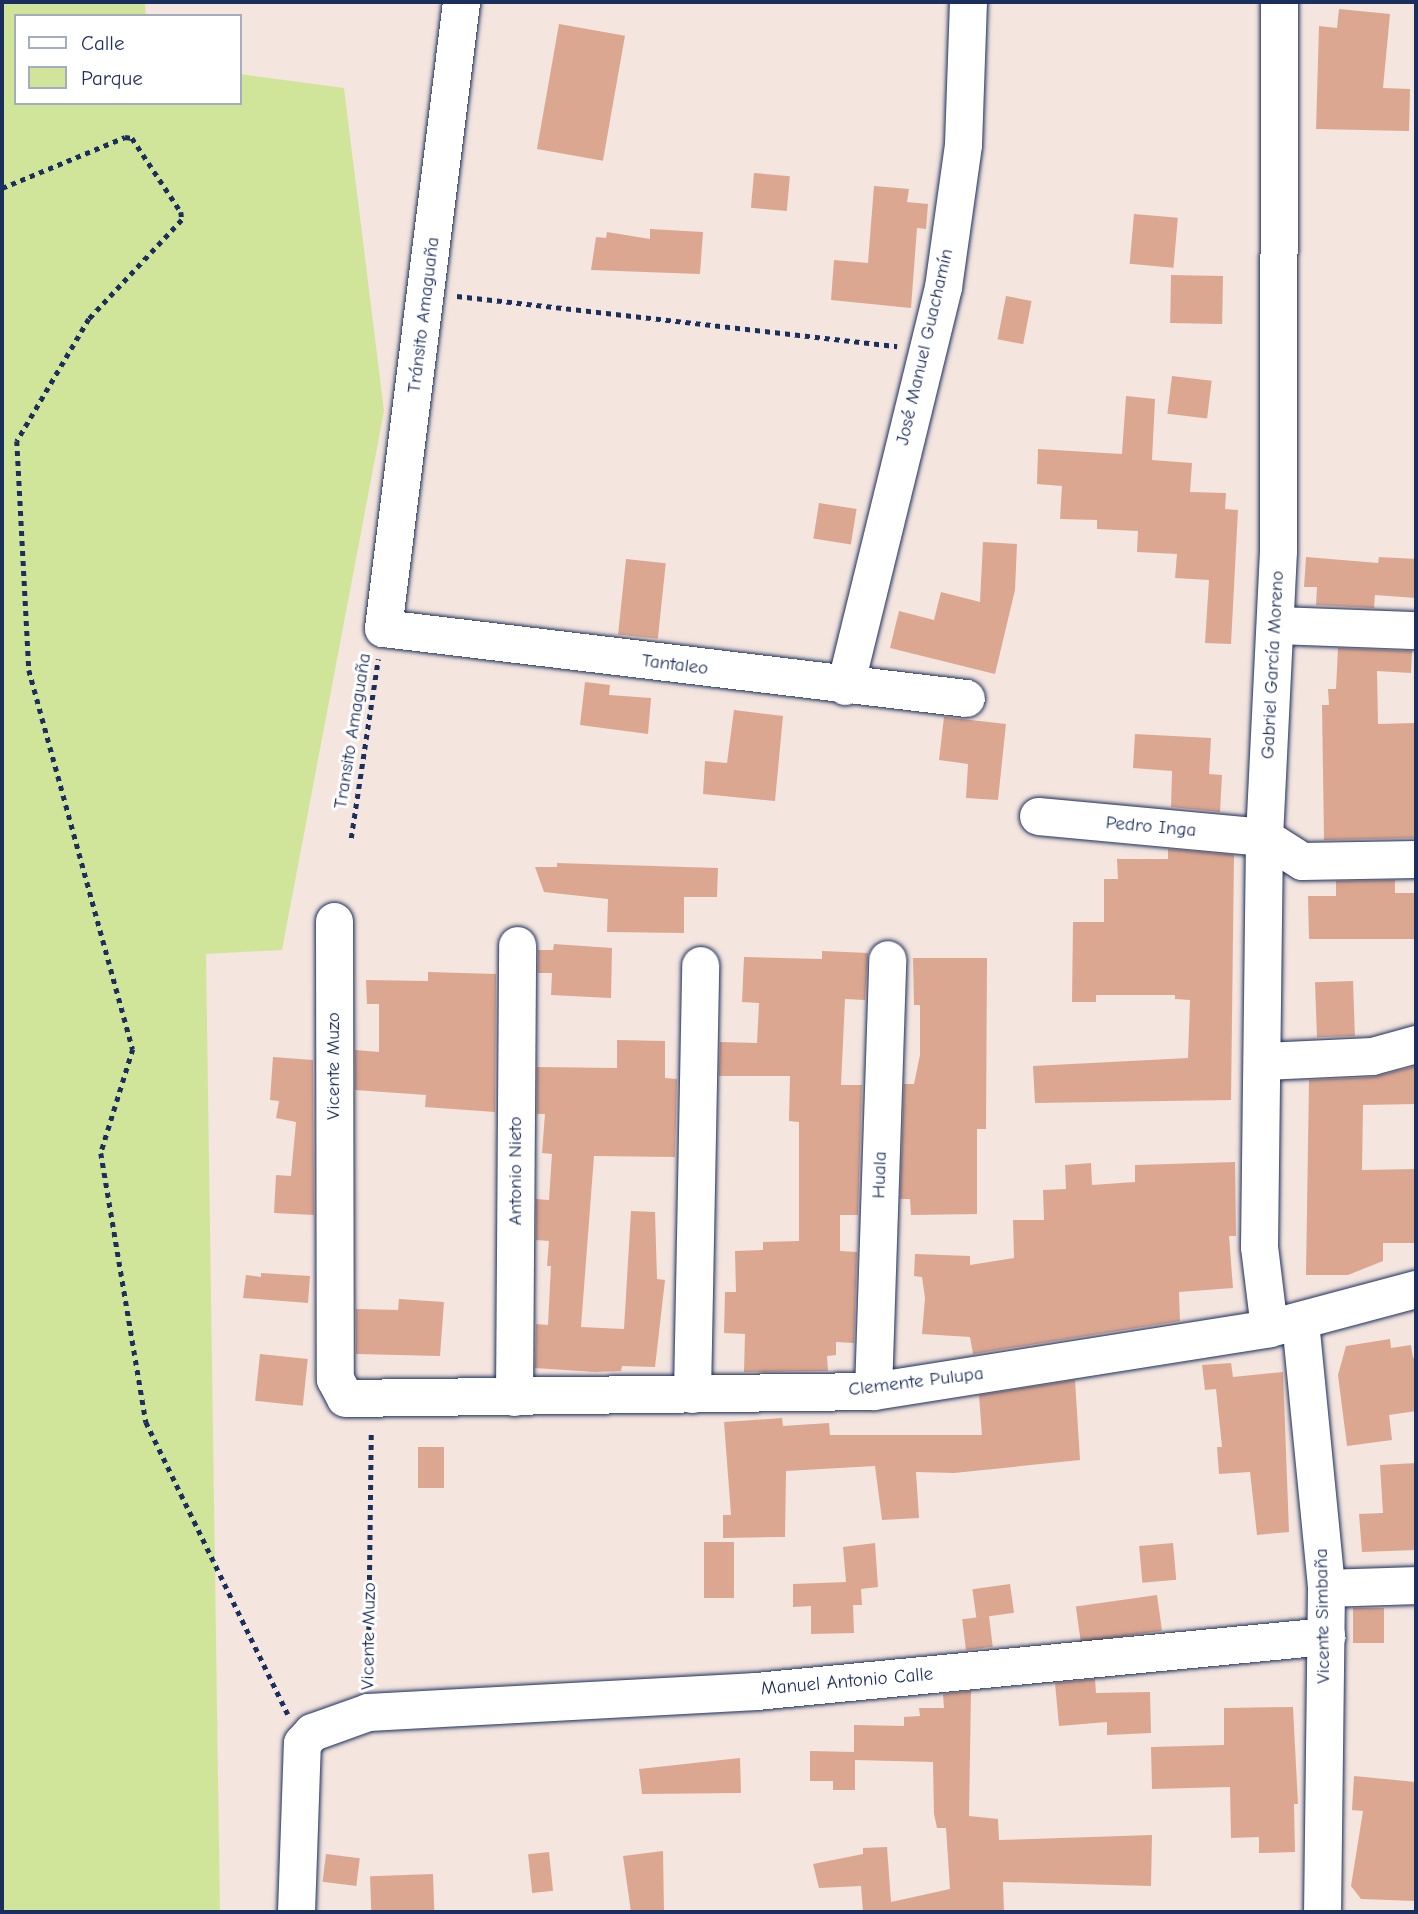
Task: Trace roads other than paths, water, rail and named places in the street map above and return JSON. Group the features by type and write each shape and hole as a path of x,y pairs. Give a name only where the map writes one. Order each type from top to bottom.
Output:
{"street":[{"name":"Tránsito Amaguaña","path":"383,628 428,293 461,2"},
{"name":"José Manuel Guachamín","path":"845,686 925,349 943,288 963,144 968,2"},
{"name":"Gabriel García Moreno","path":"1279,2 1275,625 1264,837 1264,1061 1259,1247 1284,1324"},
{"path":"1275,625 1413,630"},
{"name":"Tantaleo","path":"383,628 845,686 966,698"},
{"name":"Pedro Inga","path":"1038,817 1264,837"},
{"path":"1264,837 1302,861 1416,859"},
{"name":"Vicente Muzo","path":"334,921 335,1379"},
{"name":"Antonio Nieto","path":"514,1396 517,945"},
{"name":"Huala","path":"873,1391 887,958"},
{"path":"692,1394 700,965"},
{"path":"1264,1061 1372,1056 1416,1044"},
{"name":"Clemente Pulupa","path":"335,1379 345,1398 371,1401 514,1396 873,1391 1284,1324 1416,1289"},
{"name":"Vicente Simbaña","path":"1284,1324 1326,1588 1323,1912"},
{"path":"1326,1588 1416,1585"},
{"name":"Manuel Antonio Calle","path":"368,1712 756,1690 1326,1636"},
{"name":"Vicente Muzo","path":"296,1912 302,1743 312,1732 368,1712"}]}
